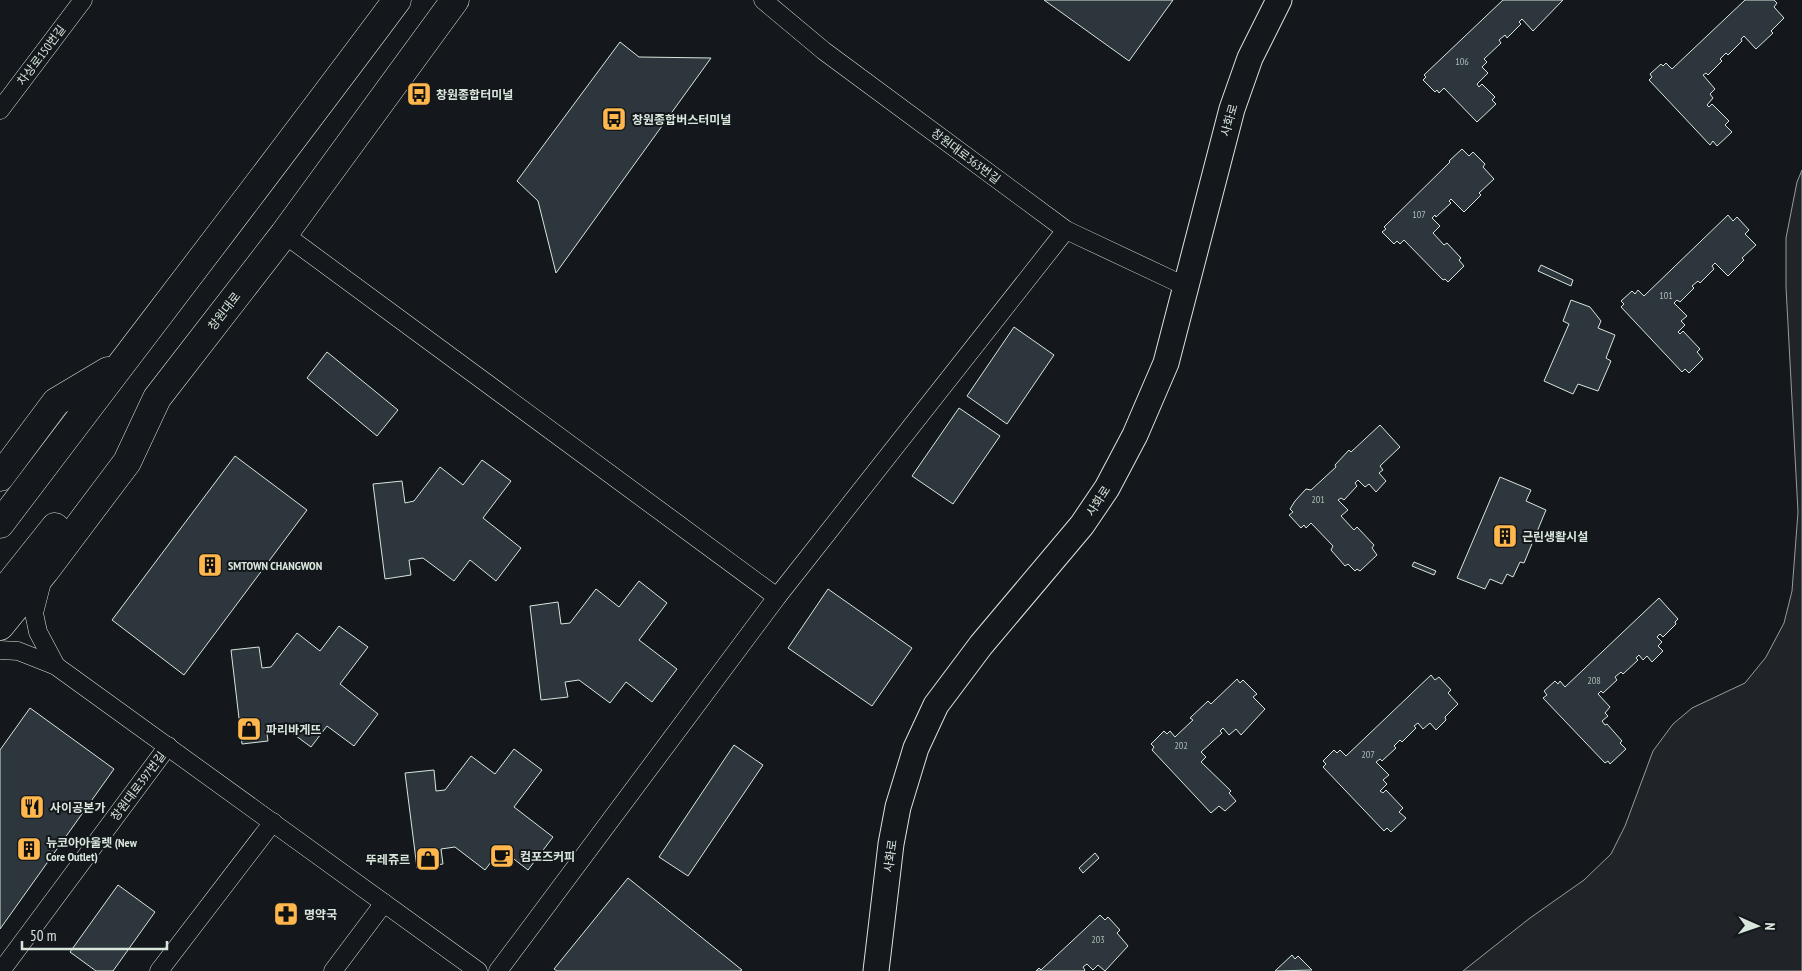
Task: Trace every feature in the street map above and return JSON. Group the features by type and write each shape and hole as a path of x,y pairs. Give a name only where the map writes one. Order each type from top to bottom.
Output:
{"main road":[{"path":"0,524 397,0"},
{"name":"창원대로","path":"0,626 45,571 127,462 157,398 284,234 455,0"},
{"name":"사화로","path":"876,971 898,808 908,769 924,729 936,705 952,681 1082,525 1107,488 1135,435 1166,363 1232,108 1250,58 1279,0"},
{"path":"0,477 56,402 120,364"},
{"path":"0,596 157,398"}],"street":[{"name":"차상로150번길","path":"0,110 83,0"},
{"name":"창원대로363번길","path":"763,0 824,51 1066,230 1185,286"},
{"path":"498,971 777,597 1066,230"},
{"path":"284,234 777,597"},
{"path":"45,571 34,613 38,632 56,666"},
{"path":"0,650 18,651 56,666"},
{"name":"창원대로397번길","path":"56,666 478,971"},
{"name":"창원대로397번길","path":"1,971 168,746"},
{"path":"159,971 273,822"},
{"path":"333,971 384,903"}],"shaded area":[{"path":"1802,170 1802,971 1463,971 1530,918 1584,880 1611,854 1625,826 1653,751 1673,724 1692,708 1745,683 1766,657 1784,623 1792,591 1798,512 1786,287 1786,238 1797,182"}],"building":[{"path":"1044,0 1173,0 1129,61"},
{"path":"1503,0 1563,0 1533,31 1522,19 1519,22 1521,24 1507,38 1505,35 1499,40 1501,43 1484,59 1487,62 1482,67 1488,73 1477,84 1479,87 1482,84 1495,97 1492,100 1496,104 1477,122 1444,88 1439,93 1437,90 1435,92 1423,80 1426,77 1424,75"},
{"path":"1745,0 1774,0 1777,3 1774,7 1784,18 1771,31 1773,33 1756,49 1744,36 1741,39 1742,41 1728,55 1726,53 1720,59 1722,61 1708,75 1706,73 1703,75 1715,89 1710,94 1713,98 1707,105 1709,107 1712,104 1729,121 1725,125 1732,132 1717,146 1713,141 1710,145 1649,80 1652,77 1650,74 1661,64 1663,66 1666,63 1672,69"},
{"name":"창원종합버스터미널","path":"620,42 639,57 711,58 556,273 538,201 517,181"},
{"path":"1462,149 1469,156 1473,152 1485,164 1483,167 1494,179 1479,193 1481,195 1464,212 1451,199 1449,201 1451,203 1436,217 1435,215 1432,218 1440,226 1433,233 1444,245 1447,243 1461,258 1459,260 1464,266 1448,282 1445,279 1443,280 1404,240 1400,244 1397,241 1394,244 1382,232 1386,229 1384,227"},
{"path":"1728,215 1733,221 1737,217 1749,230 1745,234 1756,245 1742,258 1744,260 1728,276 1715,263 1712,266 1714,269 1700,283 1698,281 1692,286 1694,288 1680,302 1677,300 1674,303 1687,316 1681,321 1685,325 1678,332 1680,334 1683,331 1700,349 1697,352 1703,359 1689,373 1685,369 1682,372 1621,307 1624,304 1621,301 1632,291 1635,294 1638,290 1644,296"},
{"path":"1541,265 1573,280 1571,286 1538,271"},
{"path":"1571,300 1590,307 1601,321 1598,328 1615,335 1606,358 1611,361 1598,391 1578,384 1573,394 1544,381 1569,324 1563,321"},
{"path":"1014,327 1054,355 1007,424 967,396"},
{"path":"327,352 398,410 377,436 307,378"},
{"path":"959,408 1000,436 953,504 912,476"},
{"path":"1380,425 1400,447 1380,466 1383,470 1379,473 1386,481 1376,492 1369,484 1365,487 1358,480 1355,483 1357,486 1344,500 1341,498 1338,500 1348,510 1341,516 1354,530 1357,527 1374,545 1372,548 1377,555 1360,571 1357,569 1355,571 1348,564 1345,566 1331,550 1333,546 1311,523 1306,528 1304,525 1301,528 1289,515 1293,512 1290,509 1306,489 1311,490 1336,467 1335,465 1349,450 1351,452"},
{"name":"SMTOWN CHANGWON","path":"235,456 307,510 184,675 112,620"},
{"path":"482,460 511,481 483,518 521,548 496,581 470,560 454,581 423,558 409,560 411,575 385,579 373,484 402,481 405,503 414,501 440,467 463,485"},
{"name":"근린생활시설","path":"1500,477 1531,490 1526,501 1546,510 1524,563 1520,562 1513,577 1507,574 1502,584 1490,579 1485,589 1457,578"},
{"path":"1414,562 1436,571 1434,575 1412,566"},
{"path":"639,581 667,603 639,640 677,669 652,702 626,682 610,703 579,680 565,682 568,697 541,700 530,606 558,602 561,624 570,623 596,589 619,607"},
{"path":"828,589 912,648 872,706 788,648"},
{"path":"1659,598 1678,619 1675,622 1676,624 1663,637 1660,634 1657,637 1662,642 1658,646 1663,651 1652,662 1647,656 1643,660 1639,655 1636,658 1638,660 1623,674 1621,672 1615,677 1617,680 1603,693 1601,691 1598,694 1610,707 1605,713 1608,716 1602,721 1622,741 1620,743 1626,749 1610,764 1608,761 1605,763 1543,698 1547,695 1544,691 1555,681 1558,684 1560,681 1565,687"},
{"path":"339,626 368,647 340,684 378,714 354,746 327,726 311,747 280,724 266,726 268,741 242,744 231,650 259,647 262,668 271,667 297,633 320,651"},
{"path":"1431,675 1435,680 1439,677 1451,690 1448,693 1458,704 1445,717 1446,720 1436,730 1430,723 1423,729 1418,723 1414,726 1416,728 1402,742 1400,740 1394,746 1396,748 1382,761 1380,759 1376,762 1389,775 1383,780 1387,784 1380,791 1383,793 1386,790 1403,808 1399,812 1406,818 1391,832 1387,828 1384,831 1323,767 1326,764 1323,761 1334,750 1337,753 1340,750 1346,756"},
{"path":"1237,679 1240,683 1243,680 1257,694 1253,697 1265,709 1241,735 1236,729 1229,735 1223,728 1220,731 1222,733 1201,752 1206,757 1201,762 1231,791 1229,793 1236,801 1225,811 1219,806 1211,813 1152,750 1154,747 1151,744 1164,731 1167,734 1170,731 1175,737 1193,720 1190,718 1208,701 1211,704"},
{"name":"뉴코아아울렛 (New Core Outlet)","path":"30,708 114,769 0,929 0,750"},
{"path":"734,745 763,765 688,876 659,857"},
{"path":"514,749 542,770 514,807 553,837 528,870 501,849 485,870 455,847 441,849 443,864 417,868 405,773 434,770 436,791 445,790 471,756 495,774"},
{"path":"1095,853 1099,858 1083,873 1079,868"},
{"path":"628,878 742,970 557,971 554,969"},
{"path":"118,885 155,912 113,971 96,971 70,952"},
{"path":"1100,915 1105,920 1108,917 1120,930 1117,933 1128,946 1105,971 1098,965 1093,970 1087,964 1083,967 1084,971 1036,971 1039,968 1041,970"},
{"path":"1292,955 1295,959 1298,956 1312,970 1275,971"}],"place":[{"name":"창원종합터미널","path":"419,94"},
{"name":"창원종합버스터미널","path":"614,119"},
{"name":"근린생활시설","path":"1505,536"},
{"name":"SMTOWN CHANGWON","path":"210,565"},
{"name":"파리바게뜨","path":"249,729"},
{"name":"사이공본가","path":"32,807"},
{"name":"뉴코아아울렛 (New Core Outlet)","path":"29,849"},
{"name":"컴포즈커피","path":"502,856"},
{"name":"뚜레쥬르","path":"428,859"},
{"name":"명약국","path":"286,914"}]}
